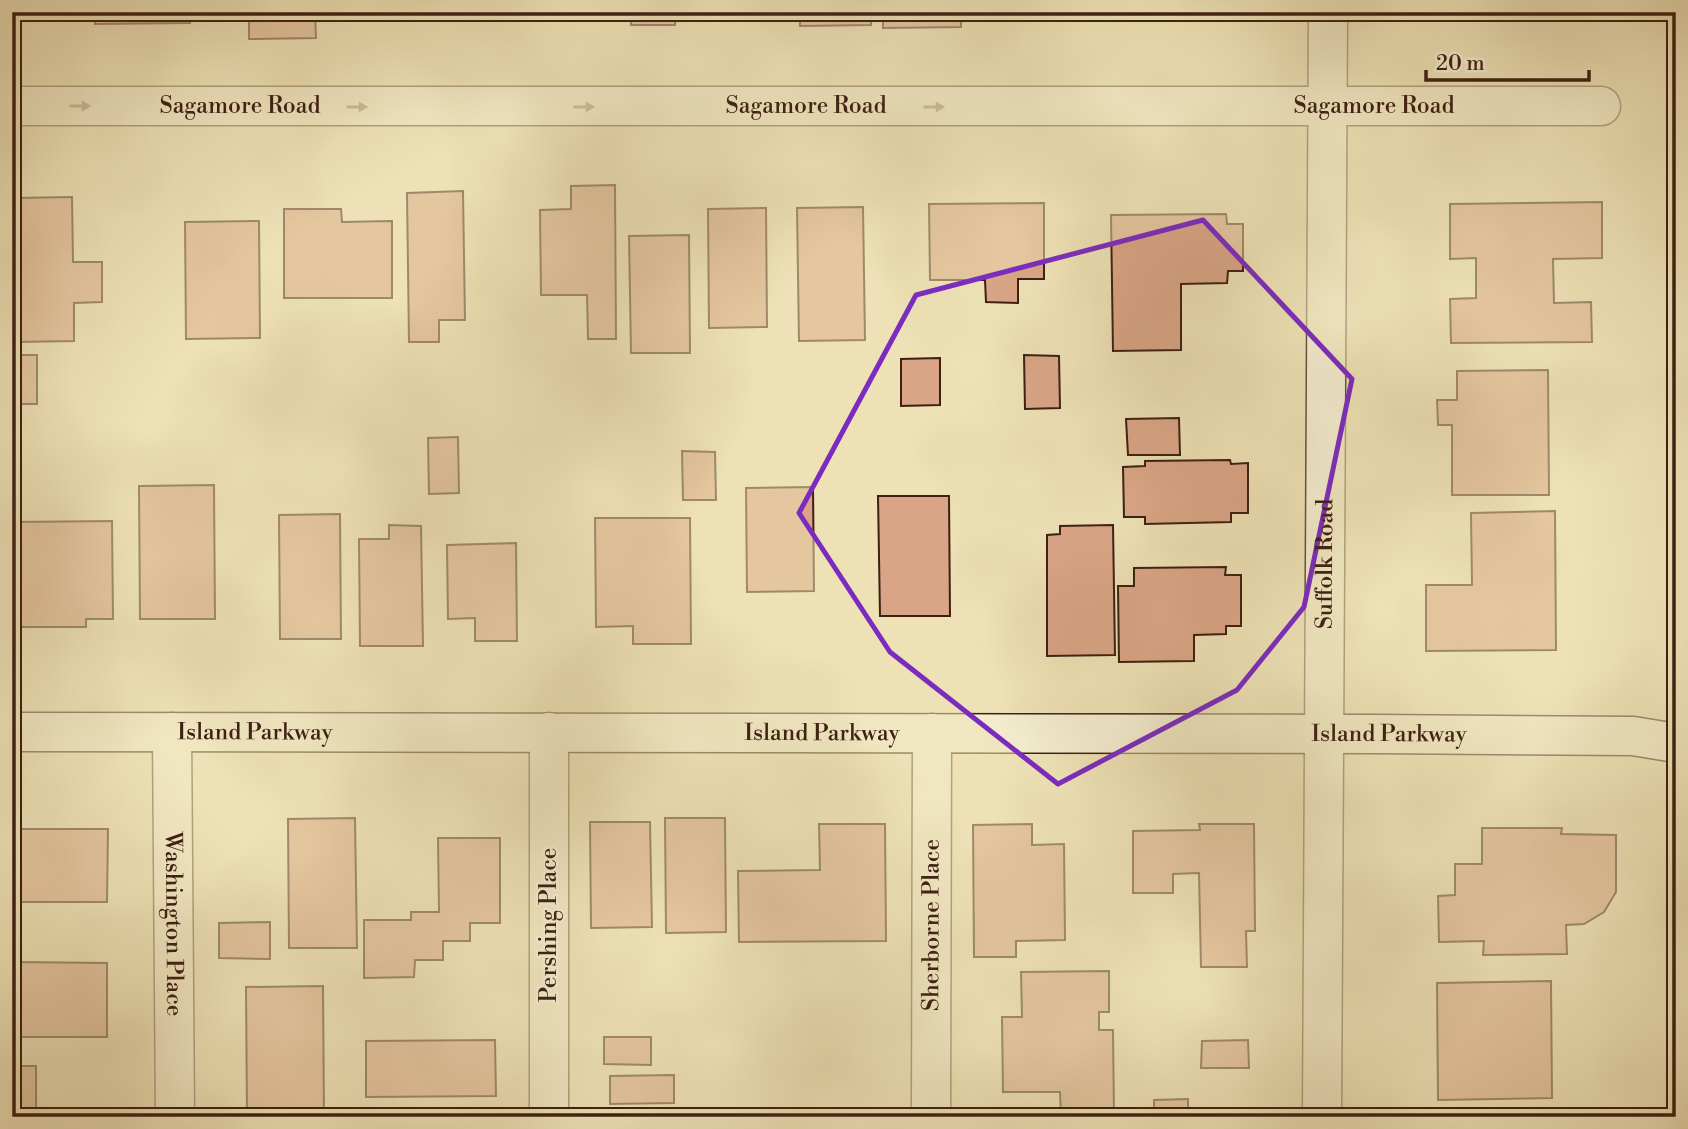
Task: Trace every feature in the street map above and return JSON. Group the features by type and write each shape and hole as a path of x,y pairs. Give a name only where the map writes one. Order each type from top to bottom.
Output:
{"street":[{"name":"Suffolk Road","path":"1322,1117 1328,12"},
{"name":"Sagamore Road","path":"12,106 1601,107"},
{"name":"Island Parkway","path":"12,732 1633,736 1676,743"},
{"name":"Washington Place","path":"172,732 175,1117"},
{"name":"Pershing Place","path":"549,732 549,1117"},
{"name":"Sherborne Place","path":"931,1117 932,733"}],"highlighted area":[{"path":"1203,220 1352,379 1304,607 1237,690 1058,784 890,652 799,513 916,295"}],"building":[{"path":"95,12 190,12 190,23 95,24"},
{"path":"249,12 315,12 316,38 249,39"},
{"path":"472,12 493,12 493,19 472,19"},
{"path":"631,12 675,12 675,25 631,25"},
{"path":"800,12 871,12 871,25 800,26"},
{"path":"883,12 961,12 961,27 883,28"},
{"path":"1168,12 1254,12 1254,21 1168,21"},
{"path":"1551,12 1551,13 1426,14"},
{"path":"615,185 616,339 588,339 587,295 541,295 540,210 571,209 571,186"},
{"path":"463,191 465,320 439,320 439,342 409,342 407,193"},
{"path":"72,197 73,262 102,262 102,302 74,303 74,341 16,342 15,198"},
{"path":"1602,202 1602,258 1553,259 1554,303 1591,302 1592,342 1451,343 1450,299 1476,298 1476,258 1450,259 1450,204"},
{"path":"1044,203 1044,279 1018,279 1018,303 986,302 985,280 930,280 929,204"},
{"path":"863,207 865,340 799,341 797,208"},
{"path":"766,208 767,327 709,328 708,209"},
{"path":"284,209 341,209 342,222 392,221 392,298 284,298"},
{"path":"1226,214 1227,224 1243,224 1243,271 1228,271 1227,283 1181,284 1181,350 1113,351 1111,215"},
{"path":"259,221 260,338 186,339 185,222"},
{"path":"689,235 690,353 631,353 629,236"},
{"path":"12,355 37,355 37,404 12,404"},
{"path":"1024,355 1059,356 1060,408 1025,409"},
{"path":"940,358 940,405 901,406 901,359"},
{"path":"1548,370 1549,495 1452,495 1452,425 1438,425 1437,400 1457,400 1457,371"},
{"path":"1179,418 1180,455 1128,455 1126,419"},
{"path":"458,437 459,493 429,494 428,438"},
{"path":"682,451 715,452 716,500 683,500"},
{"path":"1230,460 1231,464 1248,463 1248,513 1231,513 1231,522 1145,524 1145,517 1124,517 1123,467 1145,466 1145,461"},
{"path":"214,485 215,619 140,619 139,486"},
{"path":"813,487 814,591 747,592 746,488"},
{"path":"878,496 949,496 950,616 880,616"},
{"path":"1555,511 1556,650 1426,651 1426,585 1472,585 1471,513"},
{"path":"340,514 341,639 280,639 279,515"},
{"path":"595,518 690,518 691,644 633,644 633,626 596,627"},
{"path":"112,521 113,619 86,619 86,627 12,627 12,522"},
{"path":"389,525 421,526 423,646 360,646 359,539 389,539"},
{"path":"1113,525 1115,655 1047,656 1047,535 1060,534 1060,526"},
{"path":"516,543 517,641 475,641 475,618 448,619 447,545"},
{"path":"1226,567 1225,575 1241,575 1241,626 1226,626 1226,634 1194,635 1194,661 1119,662 1118,586 1134,586 1134,568"},
{"path":"355,818 357,948 289,948 288,819"},
{"path":"665,818 725,818 726,932 666,933"},
{"path":"590,822 650,822 652,927 591,928"},
{"path":"819,824 885,824 886,941 739,942 738,871 820,870"},
{"path":"1032,824 1032,845 1064,844 1065,940 1016,941 1016,957 974,957 973,825"},
{"path":"1199,824 1254,824 1255,931 1246,931 1247,967 1201,967 1199,873 1173,874 1173,893 1133,893 1133,831 1200,830"},
{"path":"1482,828 1562,828 1561,834 1616,835 1616,892 1604,912 1584,924 1566,925 1567,954 1483,955 1484,941 1439,942 1438,896 1455,895 1455,864 1482,864"},
{"path":"12,829 108,829 107,902 12,902"},
{"path":"438,838 500,838 500,923 470,923 470,941 443,941 443,960 415,960 414,977 364,978 364,920 411,920 411,912 439,912"},
{"path":"270,922 270,959 219,958 219,923"},
{"path":"14,962 107,963 107,1037 14,1037"},
{"path":"1109,971 1109,1012 1099,1012 1099,1030 1113,1030 1114,1117 1061,1117 1060,1092 1003,1092 1002,1017 1022,1017 1021,972"},
{"path":"1551,981 1552,1098 1438,1100 1437,983"},
{"path":"323,986 324,1117 247,1117 246,987"},
{"path":"604,1037 651,1037 651,1065 604,1064"},
{"path":"495,1040 496,1096 366,1097 366,1041"},
{"path":"1248,1040 1249,1068 1201,1068 1202,1041"},
{"path":"12,1066 36,1066 36,1108 96,1109 95,1117 12,1117"},
{"path":"674,1075 674,1103 610,1104 610,1076"},
{"path":"1188,1099 1188,1117 1154,1117 1154,1100"},
{"path":"477,1111 477,1117 389,1117 389,1112"}]}
